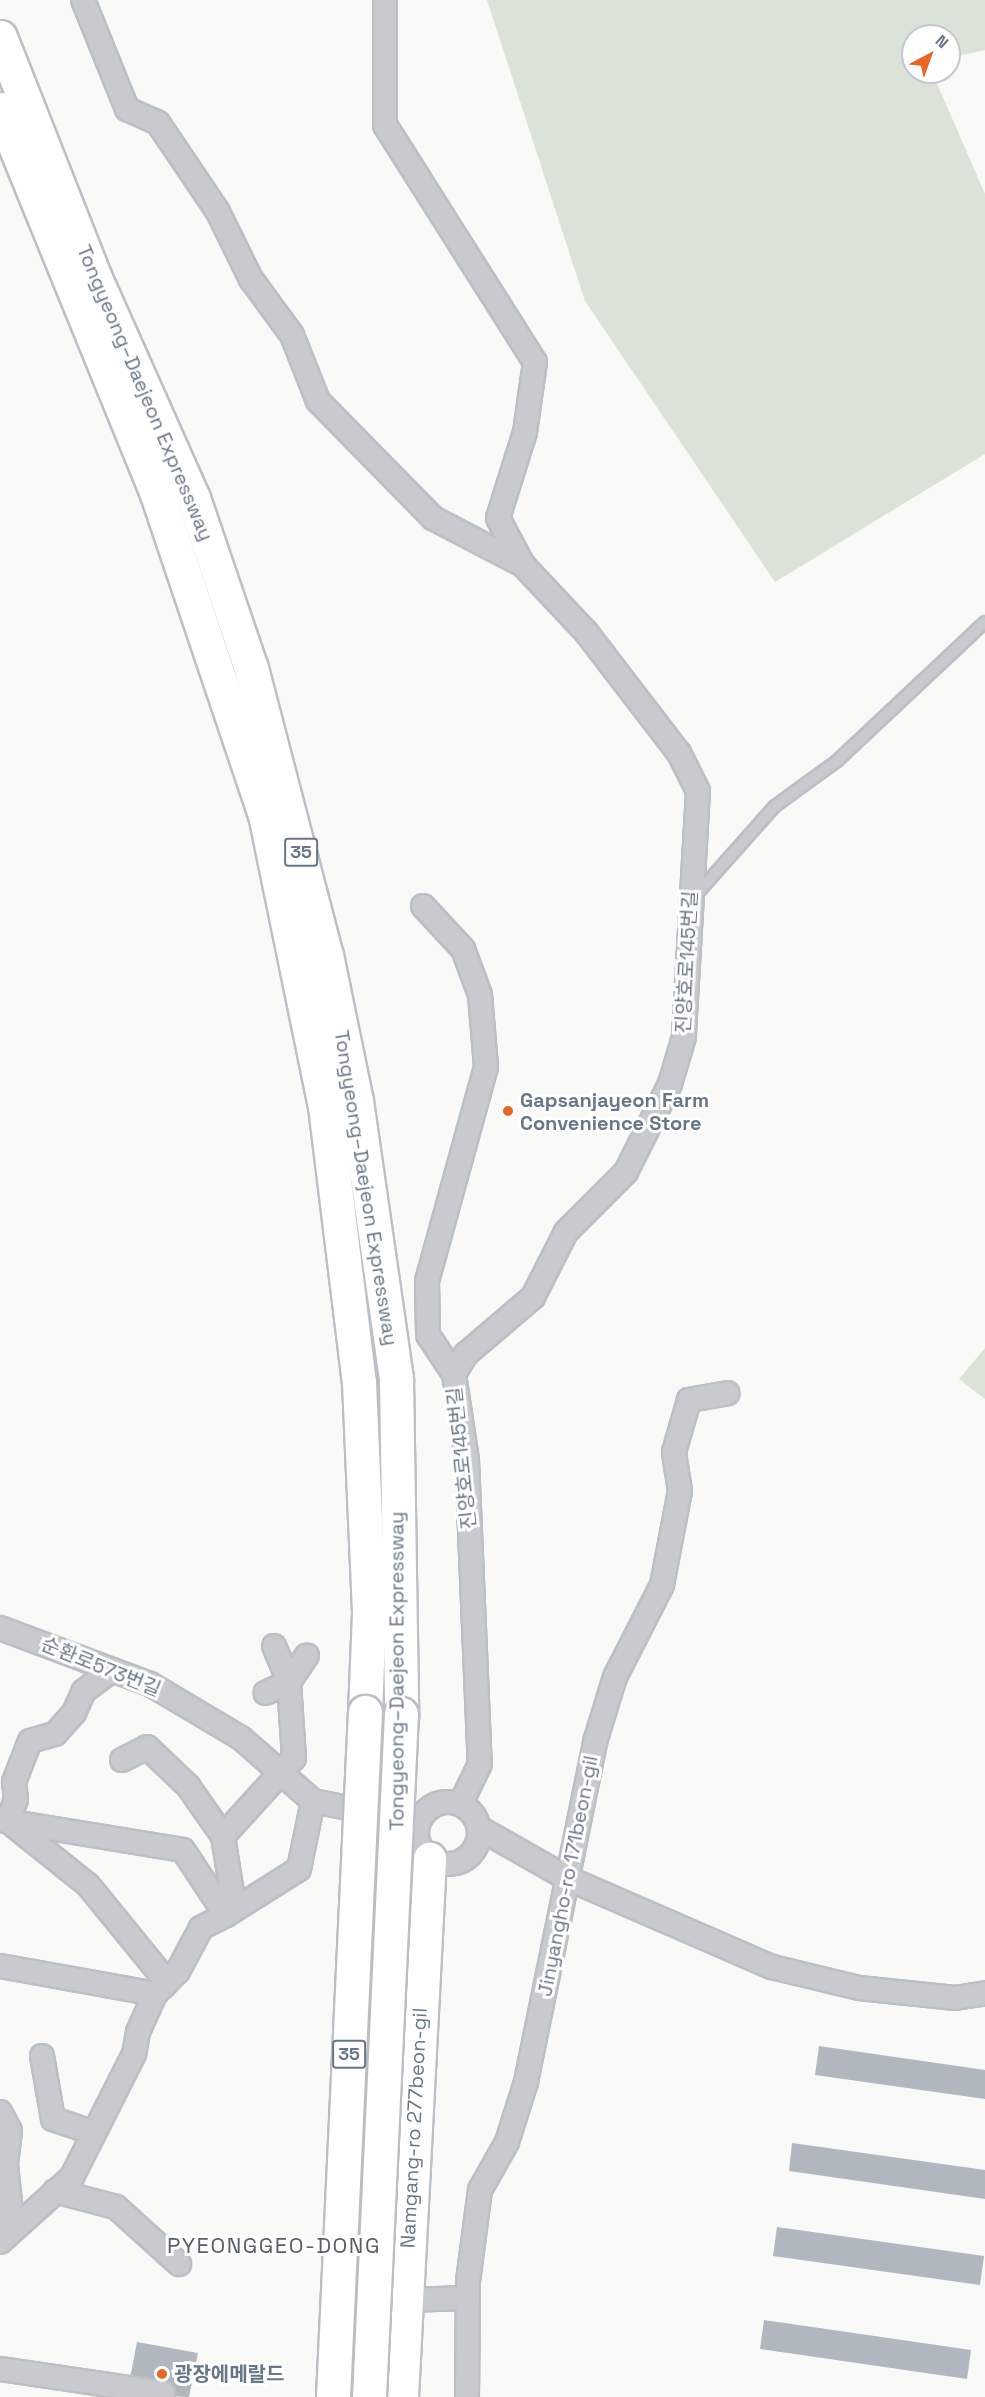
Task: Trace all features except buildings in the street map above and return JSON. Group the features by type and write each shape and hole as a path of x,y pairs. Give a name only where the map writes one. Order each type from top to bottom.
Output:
{"highway":[{"name":"Tongyeong–Daejeon Expressway","path":"0,37 95,278 193,498 251,668 326,955 357,1101 396,1379 401,1714 369,2397"},
{"name":"Tongyeong–Daejeon Expressway","path":"0,109 157,495 265,814 325,1106 359,1382 369,1612 333,2397"}],"street":[{"path":"83,0 126,109 158,123 218,212 251,279 292,335 318,401 433,518 522,565"},
{"path":"385,0 385,125 535,362 525,432 498,518 522,565"},
{"name":"진양호로145번길","path":"461,1803 480,1764 467,1460 454,1374 466,1354 533,1297 566,1232 626,1172 670,1084 684,1037 689,903 699,830 698,791 679,753 593,641 522,565"},
{"path":"423,906 463,949 480,995 486,1067 427,1281 429,1335 454,1374"},
{"name":"Jinyangho-ro 171beon-gil","path":"466,2397 468,2298 480,2190 507,2142 526,2082 567,1878 615,1677 662,1585 680,1491 674,1452 689,1400 727,1393"},
{"name":"순환로573번길","path":"0,1628 150,1684 241,1738 279,1775 314,1801 418,1822"},
{"path":"223,1836 294,1758 289,1682 274,1646"},
{"path":"265,1693 289,1682 307,1655"},
{"path":"4,1820 16,1798 14,1782 30,1741 55,1734 74,1713 84,1691 112,1670"},
{"path":"122,1761 147,1747 188,1786 223,1836 230,1910"},
{"path":"4,2233 72,2177 134,2054 138,2031 159,1990 201,1928 230,1910 262,1896 299,1869 314,1801"},
{"path":"479,1828 476,1848 460,1862 430,1858 417,1842 418,1822 440,1802 461,1803 479,1828 567,1878 772,1967 859,1988 955,1998 985,1993"},
{"path":"4,1820 183,1850 230,1910"},
{"path":"4,1820 88,1885 167,1982 159,1990"},
{"name":"Namgang-ro 277beon-gil","path":"402,2397 405,2300 430,1858"},
{"path":"0,1966 159,1990"},
{"path":"42,2056 53,2119 94,2133"},
{"path":"0,2112 10,2131 6,2165 4,2233"},
{"path":"55,2191 116,2207 179,2264"},
{"path":"405,2300 468,2298"},
{"path":"0,2369 163,2393"}],"lane":[{"path":"689,903 775,806 837,761 985,622"}],"shaded area":[{"path":"487,0 985,0 985,50 961,55 961,24 901,24 901,84 937,84 985,194 985,454 775,582 585,301"},
{"path":"985,1348 985,1399 959,1379"}],"place":[{"name":"Gapsanjayeon Farm Convenience Store","path":"508,1111"},
{"name":"광장에메랄드","path":"162,2374"}],"district":[{"name":"PYEONGGEO-DONG","path":"274,2246"}]}
